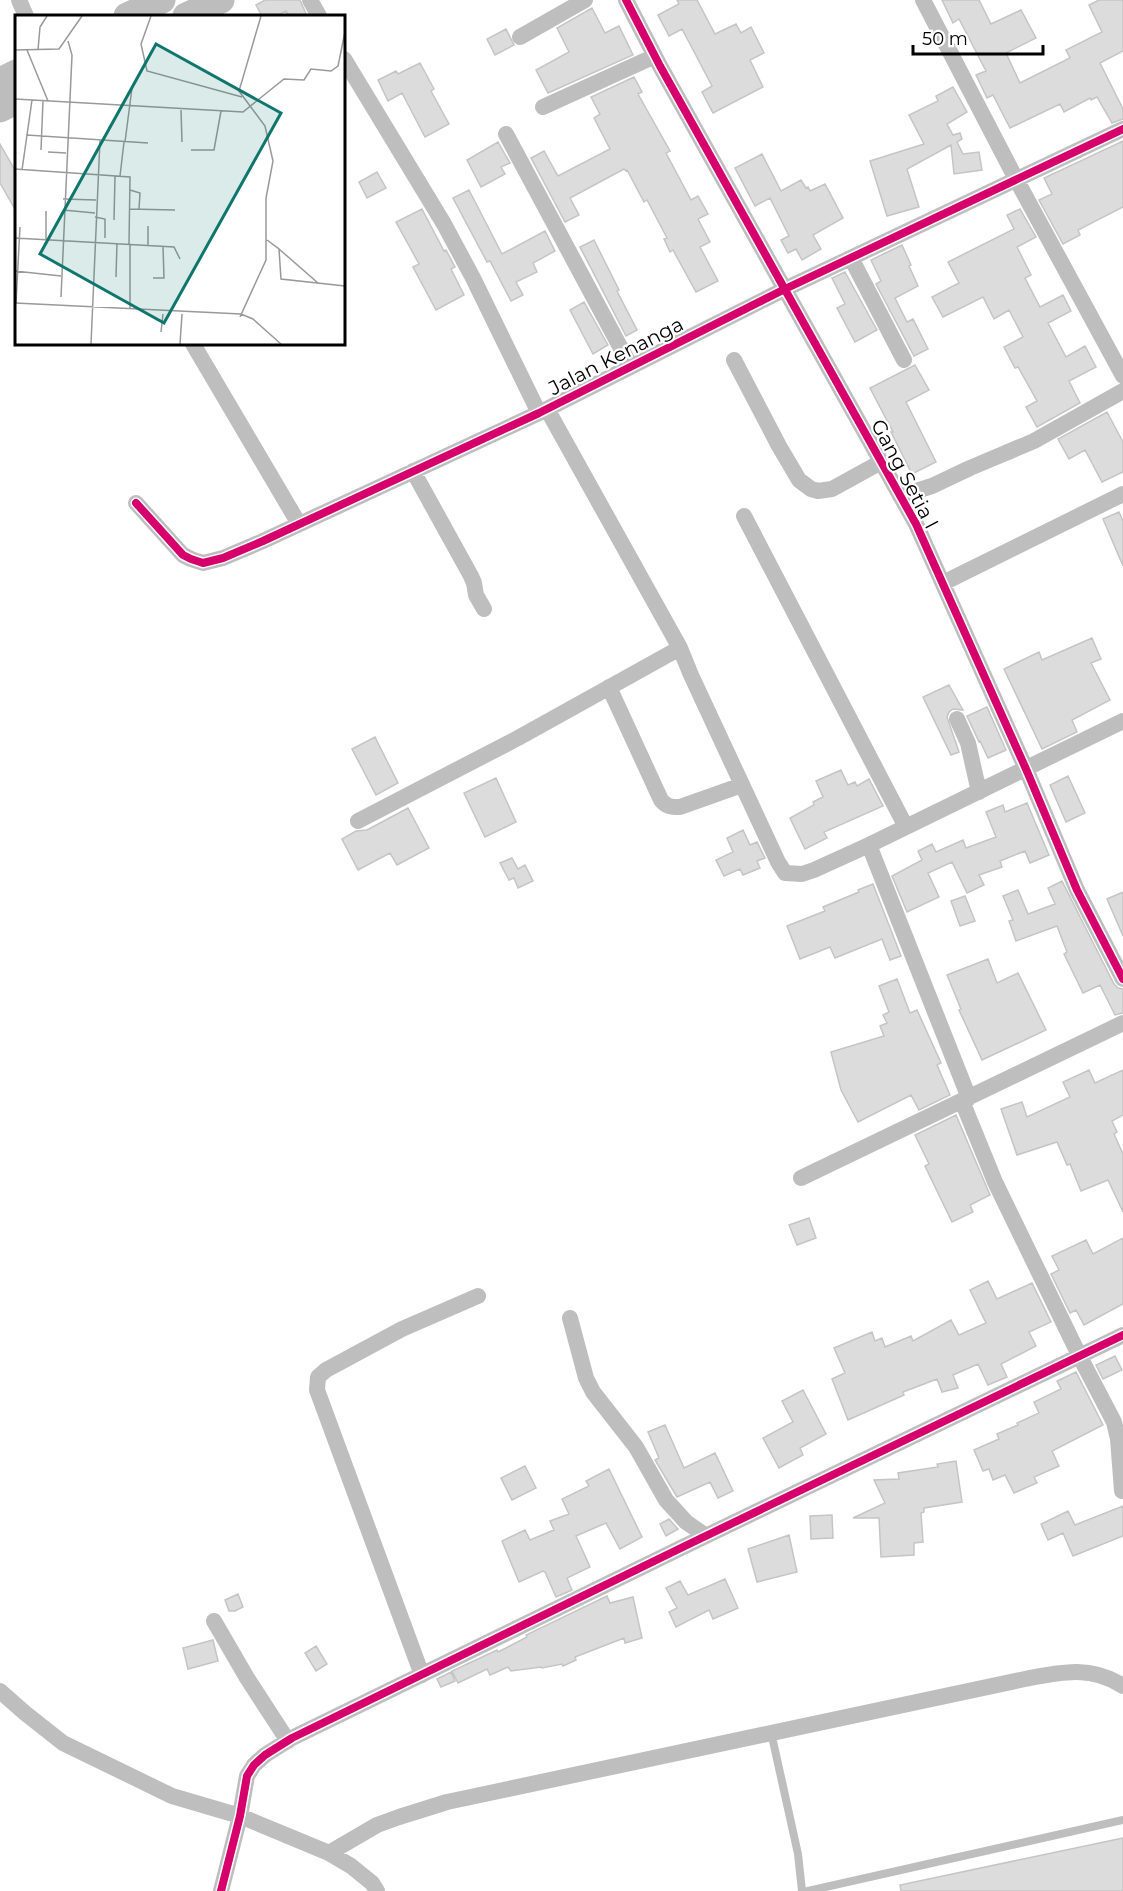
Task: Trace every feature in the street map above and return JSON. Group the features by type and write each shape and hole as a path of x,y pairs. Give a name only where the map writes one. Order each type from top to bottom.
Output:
{"main road":[{"path":"129,15 162,0"},
{"path":"188,15 221,0"},
{"path":"0,81 15,74"},
{"path":"0,109 15,101"}],"street":[{"path":"19,0 26,15"},
{"path":"310,0 319,15"},
{"path":"520,37 585,0"},
{"name":"Gang Setia I","path":"626,0 916,524 1026,769 1077,890 1123,979"},
{"path":"923,0 1016,179 1123,376"},
{"path":"543,107 655,56"},
{"path":"345,61 444,224 543,411 680,648 778,862 786,873 802,874 870,845 1123,721"},
{"name":"Jalan Kenanga","path":"136,503 183,555 203,563 223,558 543,411 785,289 1123,129"},
{"path":"506,134 631,367"},
{"path":"851,258 904,360"},
{"path":"194,345 299,524"},
{"path":"734,360 799,480 811,489 818,491 832,489 881,462"},
{"path":"900,496 932,486 1034,441 1123,391"},
{"path":"413,471 471,576 476,595 484,609"},
{"path":"943,583 1123,494"},
{"path":"744,516 906,827"},
{"path":"358,821 518,738 680,648"},
{"path":"609,687 660,800 665,805 680,807 742,785"},
{"path":"957,719 968,743 979,792"},
{"path":"870,845 995,1182 1114,1422 1118,1439 1122,1491"},
{"path":"801,1178 1123,1023"},
{"path":"422,1675 322,1405 316,1382 326,1370 402,1329 478,1296"},
{"path":"570,1318 586,1378 593,1392 631,1440 666,1500 686,1522 706,1536"},
{"path":"221,1891 240,1816 247,1776 254,1765 265,1755 288,1740 1123,1335"},
{"path":"214,1621 241,1668 288,1740"},
{"path":"329,1853 377,1825 447,1803 771,1732 1058,1673 1085,1671 1111,1678 1123,1686"},
{"path":"0,1692 63,1743 172,1796 240,1816 329,1853 351,1866 372,1883 377,1891"}],"lane":[{"path":"771,1732 796,1845 802,1891"},
{"path":"808,1891 1123,1820"}],"building":[{"path":"265,0 300,0 307,15 288,15 286,11 278,15 261,15 256,5"},
{"path":"677,0 697,0 715,34 736,24 741,33 751,27 764,53 750,60 763,87 713,113 702,92 712,86 682,29 669,36 658,15 679,4"},
{"path":"942,0 979,0 991,24 1021,10 1036,38 1006,53 1020,83 1070,58 1066,50 1102,32 1089,5 1099,0 1123,0 1123,51 1100,63 1123,109 1123,119 1112,123 1097,97 1091,100 1090,98 1064,112 1060,104 1010,128 993,95 987,98 976,75 986,71 959,19 953,23"},
{"path":"592,8 605,33 619,26 633,55 548,93 536,70 569,52 557,28"},
{"path":"506,29 514,45 495,55 487,39"},
{"path":"420,63 434,89 431,91 449,124 425,137 402,93 388,101 378,80 396,71 398,74"},
{"path":"634,77 642,92 638,94 670,151 666,153 691,200 698,196 708,214 698,219 710,242 700,247 718,281 696,292 673,250 670,252 664,239 667,238 647,200 644,202 627,170 624,169 570,198 579,215 565,222 531,158 544,151 558,176 610,149 594,118 600,114 591,97"},
{"path":"953,87 967,112 947,124 953,135 960,133 962,139 957,142 963,154 979,152 982,170 954,174 951,145 907,169 919,207 887,216 870,161 924,144 909,115 938,101 936,96"},
{"path":"1123,141 1123,207 1078,230 1080,235 1063,244 1039,200 1052,194 1044,178"},
{"path":"498,142 510,163 501,167 505,174 481,187 467,160"},
{"path":"0,144 15,170 15,209 0,183"},
{"path":"762,154 781,191 801,180 810,191 825,184 843,218 813,235 821,249 802,260 796,249 788,253 781,240 789,236 770,198 755,206 735,168"},
{"path":"377,172 386,188 367,198 359,182"},
{"path":"469,190 502,254 545,231 555,251 533,263 537,272 516,282 523,295 511,301 453,198"},
{"path":"422,209 455,267 451,269 464,295 436,310 413,267 419,264 396,222"},
{"path":"1020,209 1036,237 1017,247 1031,275 1025,278 1040,307 1063,295 1071,311 1048,323 1066,357 1085,346 1096,367 1069,381 1080,403 1037,427 1026,407 1037,401 1004,347 1023,337 1009,310 994,319 983,297 943,317 932,297 959,283 948,262 1014,229 1007,215"},
{"path":"594,240 637,330 626,336 580,247"},
{"path":"902,245 918,286 895,298 907,322 913,319 928,349 914,356 876,284 881,281 871,260"},
{"path":"845,272 877,330 855,342 837,308 845,304 832,278"},
{"path":"584,302 608,345 593,354 570,310"},
{"path":"915,365 929,390 906,402 936,462 912,474 870,388"},
{"path":"1107,412 1123,442 1123,472 1102,482 1085,450 1069,459 1058,439"},
{"path":"1119,512 1123,521 1123,566 1103,519"},
{"path":"1092,638 1101,659 1091,663 1110,700 1072,720 1077,732 1042,749 1004,669 1039,652 1042,660"},
{"path":"949,685 963,710 953,709 947,717 959,752 951,755 923,697"},
{"path":"987,707 1006,750 988,758 967,716"},
{"path":"375,737 398,783 376,795 352,749"},
{"path":"841,770 848,785 855,782 857,786 869,779 883,806 824,832 827,838 805,849 790,818 814,805 813,802 823,797 816,781"},
{"path":"1068,776 1085,813 1066,822 1050,785"},
{"path":"496,778 516,822 485,837 464,793"},
{"path":"1027,803 1049,855 1030,863 1025,851 1000,861 1002,867 979,875 984,885 967,893 952,862 928,873 939,897 907,912 892,876 922,860 918,851 932,844 936,852 963,840 966,848 996,837 986,812 1003,805 1005,812"},
{"path":"408,808 429,848 397,865 390,853 358,870 342,839 356,831 367,830"},
{"path":"743,830 750,845 757,842 765,858 757,861 760,868 743,875 740,869 724,876 716,860 733,852 727,838"},
{"path":"512,858 518,869 525,865 533,881 518,888 514,878 509,880 500,863"},
{"path":"1062,881 1114,984 1123,989 1123,1013 1115,1015 1100,985 1083,993 1064,954 1067,952 1057,926 1016,941 1009,921 1013,920 1003,896 1018,890 1028,914 1055,904 1048,888"},
{"path":"873,884 901,956 890,960 882,939 835,958 830,947 800,959 787,926 825,911 823,907"},
{"path":"1123,892 1123,936 1107,899"},
{"path":"965,896 975,921 960,926 951,901"},
{"path":"988,959 997,983 1018,973 1046,1030 982,1060 959,1010 961,1009 947,975"},
{"path":"897,979 910,1013 917,1010 941,1063 937,1065 950,1095 919,1110 911,1095 858,1122 841,1090 831,1052 884,1036 880,1026 887,1023 883,1015 889,1012 879,986"},
{"path":"1089,1070 1095,1083 1123,1070 1123,1115 1112,1121 1117,1132 1114,1134 1123,1154 1123,1212 1108,1180 1081,1191 1070,1164 1067,1165 1057,1142 1017,1155 1001,1109 1022,1102 1027,1117 1070,1097 1063,1082"},
{"path":"956,1115 990,1195 970,1205 973,1212 952,1222 925,1166 929,1164 915,1135"},
{"path":"809,1218 816,1238 797,1245 789,1225"},
{"path":"1123,1238 1123,1304 1084,1325 1076,1310 1070,1313 1051,1274 1059,1270 1052,1256 1086,1240 1093,1254"},
{"path":"988,1281 997,1299 1032,1283 1051,1322 1029,1332 1036,1346 1001,1364 1007,1377 988,1385 978,1364 953,1375 958,1388 942,1392 937,1379 903,1392 904,1395 848,1420 832,1379 845,1373 834,1348 872,1332 875,1341 882,1338 885,1347 911,1336 913,1341 951,1320 959,1335 986,1323 970,1290"},
{"path":"1115,1356 1122,1370 1103,1379 1096,1365"},
{"path":"1076,1372 1103,1425 1052,1451 1059,1466 1034,1477 1037,1483 1014,1493 1005,1475 993,1480 989,1469 983,1471 974,1450 999,1439 997,1434 1039,1413 1034,1402 1061,1389 1057,1381"},
{"path":"803,1390 826,1434 800,1448 803,1455 779,1468 763,1438 793,1422 782,1401"},
{"path":"665,1425 684,1468 715,1453 733,1491 718,1498 710,1482 677,1497 655,1460 659,1458 648,1432"},
{"path":"956,1461 962,1502 924,1508 924,1512 921,1513 923,1542 914,1543 914,1555 881,1557 879,1518 853,1518 885,1503 874,1480 899,1479 898,1473 938,1467 937,1464"},
{"path":"525,1466 536,1488 512,1500 501,1478"},
{"path":"609,1469 642,1537 620,1549 606,1523 576,1536 590,1567 567,1578 572,1590 556,1597 543,1571 519,1582 502,1541 525,1530 530,1540 554,1530 550,1521 569,1514 562,1499 589,1486 586,1481"},
{"path":"1123,1506 1123,1536 1073,1556 1063,1533 1048,1540 1041,1524 1068,1511 1075,1525"},
{"path":"832,1515 833,1538 811,1539 810,1516"},
{"path":"669,1519 678,1529 666,1536 660,1524"},
{"path":"789,1535 797,1572 757,1582 748,1549"},
{"path":"725,1579 738,1608 713,1619 709,1610 676,1627 669,1612 677,1608 666,1588 680,1581 688,1595"},
{"path":"238,1594 243,1607 229,1611 225,1600"},
{"path":"607,1596 610,1603 633,1597 642,1638 625,1643 624,1638 575,1657 576,1660 563,1666 562,1664 511,1671 508,1667 490,1675 487,1669 458,1683 452,1671 497,1650 498,1652 527,1637 526,1635"},
{"path":"213,1640 218,1661 188,1669 183,1648"},
{"path":"316,1646 327,1664 316,1671 305,1653"},
{"path":"451,1672 455,1681 441,1687 437,1679"},
{"path":"1123,1838 1123,1891 901,1891 900,1885"}],"cycle path":[{"path":"626,0 660,66 916,524 1026,769 1077,890 1123,979"},
{"path":"136,503 183,555 203,563 223,558 539,413 785,289 1123,129"},
{"path":"221,1891 240,1816 247,1776 254,1765 265,1755 292,1738 1123,1335"}]}
